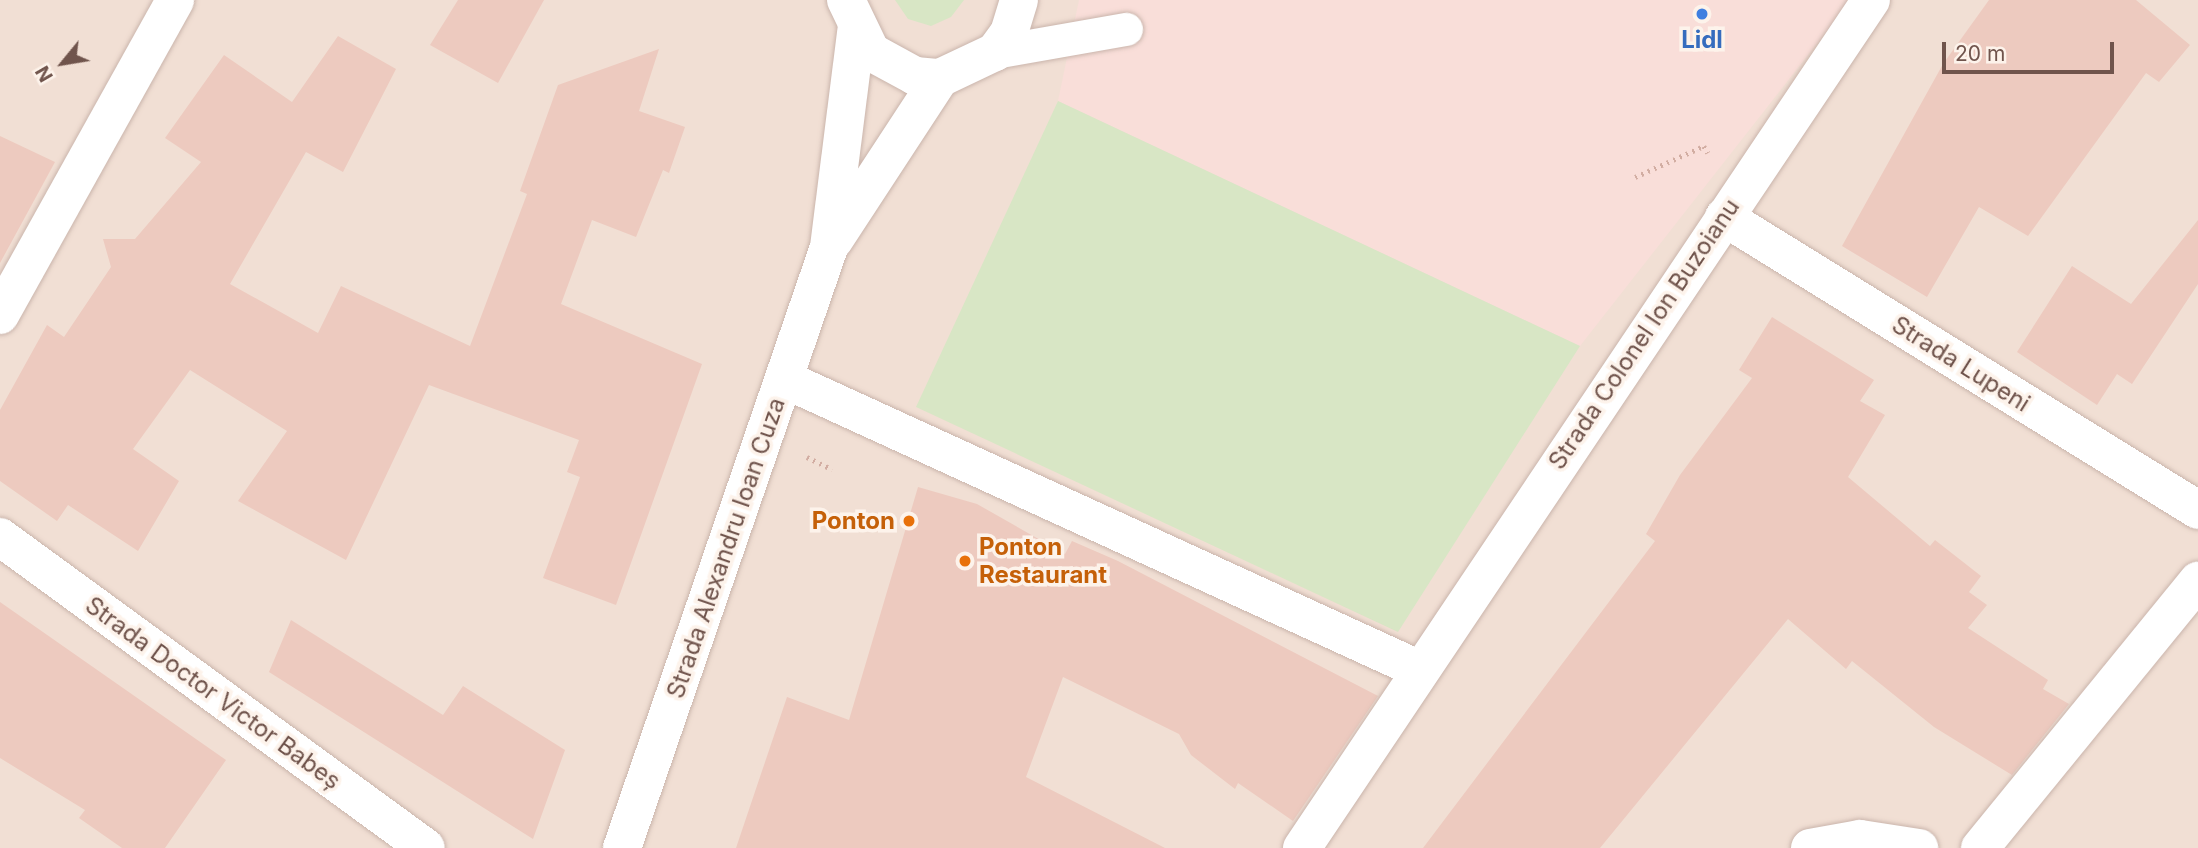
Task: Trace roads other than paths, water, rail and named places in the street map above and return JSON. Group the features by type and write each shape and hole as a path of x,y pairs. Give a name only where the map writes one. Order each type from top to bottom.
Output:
{"street":[{"path":"0,315 175,0"},
{"path":"940,78 995,52 1009,33 1019,0"},
{"name":"Strada Colonel Ion Buzoianu","path":"1302,848 1418,669 1871,0"},
{"name":"Strada Alexandru Ioan Cuza","path":"829,247 940,78 892,67 851,16"},
{"name":"Strada Alexandru Ioan Cuza","path":"622,848 829,247 851,16"},
{"name":"Strada Lupeni","path":"1730,208 2198,510"},
{"path":"784,379 1418,669"},
{"name":"Strada Doctor Victor Babeș","path":"0,537 426,848"},
{"path":"1980,848 2198,581"},
{"path":"1810,848 1860,839 1919,848"}],"lane":[{"path":"995,52 1126,29"}],"place":[{"name":"Lidl","path":"1702,14"},
{"name":"Ponton","path":"909,521"},
{"name":"Ponton Restaurant","path":"965,561"}]}
